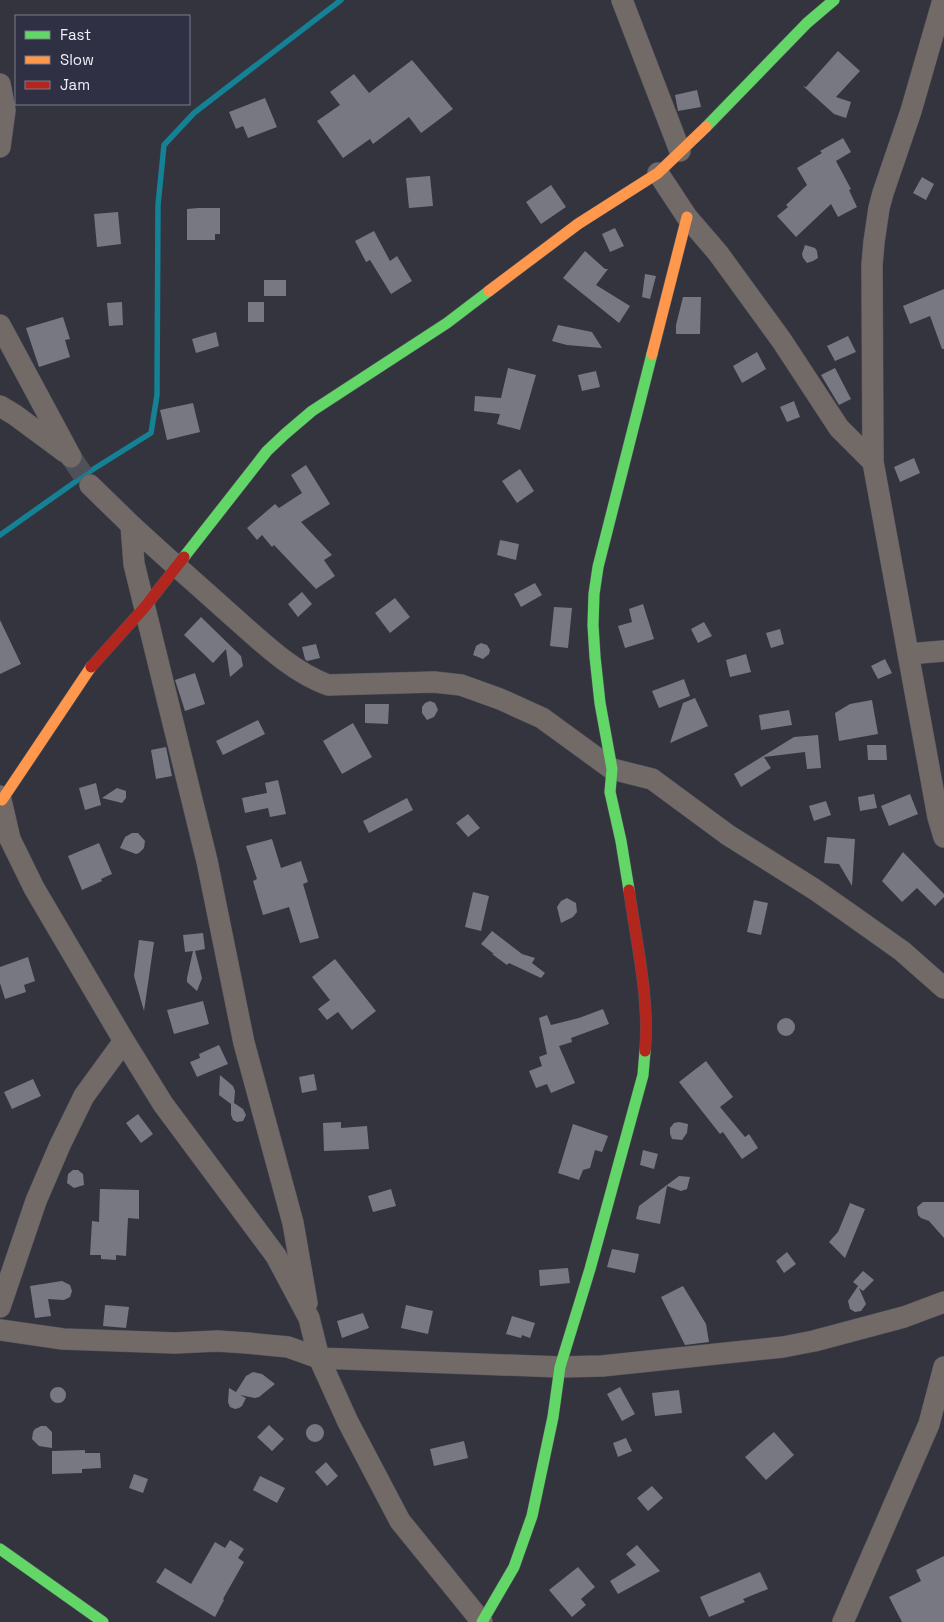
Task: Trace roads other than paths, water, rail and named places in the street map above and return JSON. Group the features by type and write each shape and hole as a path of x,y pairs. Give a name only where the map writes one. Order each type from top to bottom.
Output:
{"street":[{"path":"622,0 680,151"},
{"path":"309,1318 276,1256 163,1104 34,888 5,845 1,798 93,664 144,608 267,451 305,417 447,323 578,224 658,173 728,106 806,23 834,0"},
{"path":"943,0 911,111 879,208 874,242 872,317 873,462 938,817 944,837"},
{"path":"0,84 5,110 0,146"},
{"path":"658,173 686,217 718,253 765,317 839,428 873,462"},
{"path":"131,525 134,564 207,862 244,1043 293,1223 309,1318 319,1358 348,1422 400,1521 482,1622 514,1566 532,1516 553,1417 560,1367 590,1269 643,1075 647,1034 642,979 622,841 610,792 612,769 600,703 595,657 594,594 598,567 686,217"},
{"path":"0,325 71,457 0,406"},
{"path":"90,485 177,567 279,656 313,679 328,685 434,682 461,685 500,699 542,718 612,769 652,780 728,835 814,889 902,951 944,988"},
{"path":"908,654 944,651"},
{"path":"0,1307 36,1201 60,1145 84,1096 124,1041"},
{"path":"0,1330 63,1338 175,1343 217,1341 247,1343 288,1347 319,1358 560,1367 602,1366 783,1347 904,1317 944,1302"},
{"path":"843,1622 929,1424 944,1367"},
{"path":"0,1549 103,1622"}],"waterway":[{"path":"0,535 92,470 151,433 157,395 158,205 164,145 194,113 341,0"}],"tunnel":[{"path":"71,457 90,485"}]}
